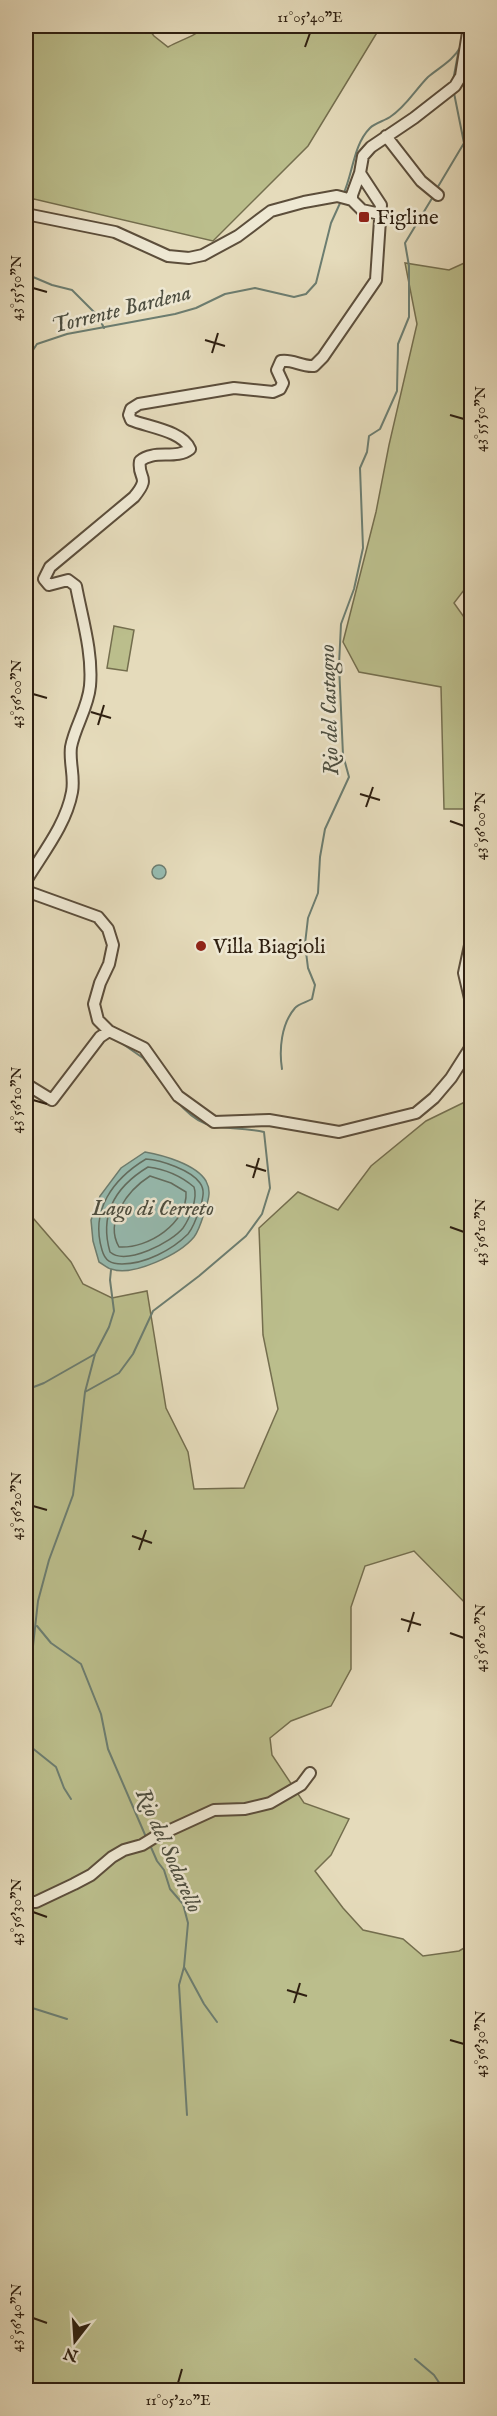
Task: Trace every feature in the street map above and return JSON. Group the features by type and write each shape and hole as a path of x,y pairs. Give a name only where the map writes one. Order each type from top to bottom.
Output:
{"street":[{"path":"26,214 115,232 168,256 189,258 203,255 238,236 271,211 304,202 345,198 352,195 363,156 371,147 456,86 468,26"},
{"path":"386,136 421,181 434,192"},
{"path":"26,881 52,838 70,801 74,780 71,748 82,720 90,687 90,666 76,586 68,580 49,585 44,579 46,574 50,567 134,497 144,485 144,477 139,468 140,461 146,456 183,454 190,449 187,442 173,435 131,420 129,415 131,409 139,404 234,388 273,392 280,389 283,383 277,370 281,361 290,360 303,367 314,366 323,357 376,280 380,203 360,173"},
{"path":"345,198 362,210 380,214"},
{"path":"26,891 98,918 108,929 113,945 109,964 94,1004 98,1020 109,1031 144,1048 178,1096 214,1122 269,1120 339,1132 416,1113 434,1098 451,1078 471,1045"},
{"path":"471,936 464,973 471,1007"},
{"path":"26,1084 52,1100 100,1037 109,1031"},
{"path":"26,1902 36,1902 74,1884 91,1875 112,1857 214,1810 245,1809 270,1803 301,1785 310,1773"}],"green space":[{"path":"26,26 146,26 168,47 193,35 205,26 381,26 308,146 213,241 34,199 26,201"},
{"path":"471,260 472,456 464,496 471,509 471,581 454,603 471,627 472,790 465,809 444,809 441,687 359,672 343,642 376,512 417,324 405,263 449,270"},
{"path":"114,626 134,630 127,671 107,668"},
{"path":"471,1099 471,1609 414,1551 365,1566 351,1607 351,1669 331,1706 291,1721 270,1738 272,1755 304,1803 349,1819 331,1855 315,1871 363,1930 403,1939 423,1956 459,1951 471,1944 471,2390 26,2390 26,1217 33,1218 71,1262 83,1284 112,1298 147,1291 166,1408 188,1452 194,1489 244,1488 278,1409 263,1335 259,1228 298,1192 338,1210 371,1166 426,1121"}],"water":[{"path":"159,865 164,867 166,872 164,877 159,879 154,877 152,872 154,867"},
{"name":"Lago di Cerreto","path":"145,1152 178,1161 201,1175 209,1188 207,1204 196,1234 187,1244 167,1257 143,1267 120,1271 111,1269 99,1262 93,1241 91,1220 100,1196 121,1168"}],"waterway":[{"name":"Torrente Bardena","path":"343,195 364,135 372,126 390,117 401,108 428,77 451,59 461,46"},
{"path":"453,81 458,54"},
{"path":"454,93 464,143 472,162"},
{"name":"Rio del Castagno","path":"436,190 464,143"},
{"name":"Rio del Castagno","path":"282,1069 281,1046 290,1014 296,1007 312,999 315,985 308,968 305,944 308,918 318,893 320,857 325,829 349,777 343,755 339,665 341,624 354,589 363,548 360,468 367,452 369,436 380,429 397,391 398,344 409,317 409,266 405,243 434,195"},
{"name":"Torrente Bardena","path":"26,369 29,356 37,344 67,334 175,314 196,308 225,294 255,288 294,297 306,294 316,283 331,223 341,201"},
{"path":"26,274 52,285 72,290 98,316 104,328"},
{"path":"120,1042 143,1058 168,1091"},
{"path":"85,1392 119,1373 133,1354 153,1311 246,1236 262,1214 270,1188 264,1132 207,1124 187,1112 176,1100"},
{"name":"Rio del Sodarello","path":"26,1691 38,1601 49,1560 73,1495 85,1392 95,1354 109,1327 114,1311 111,1270"},
{"path":"26,1390 44,1383 95,1354"},
{"name":"Rio del Sodarello","path":"37,1626 51,1643 81,1664 101,1714 108,1749 146,1837"},
{"path":"26,1743 56,1767 71,1799"},
{"name":"Rio del Sodarello","path":"150,1845 164,1870 170,1889 183,1904 188,1923 184,1967 179,1985 187,2115"},
{"path":"184,1967 204,2004 217,2022"},
{"path":"26,2006 67,2019"},
{"path":"415,2359 434,2375 444,2390"}],"place":[{"name":"Figline","path":"364,217"},
{"name":"Villa Biagioli","path":"201,946"}]}
